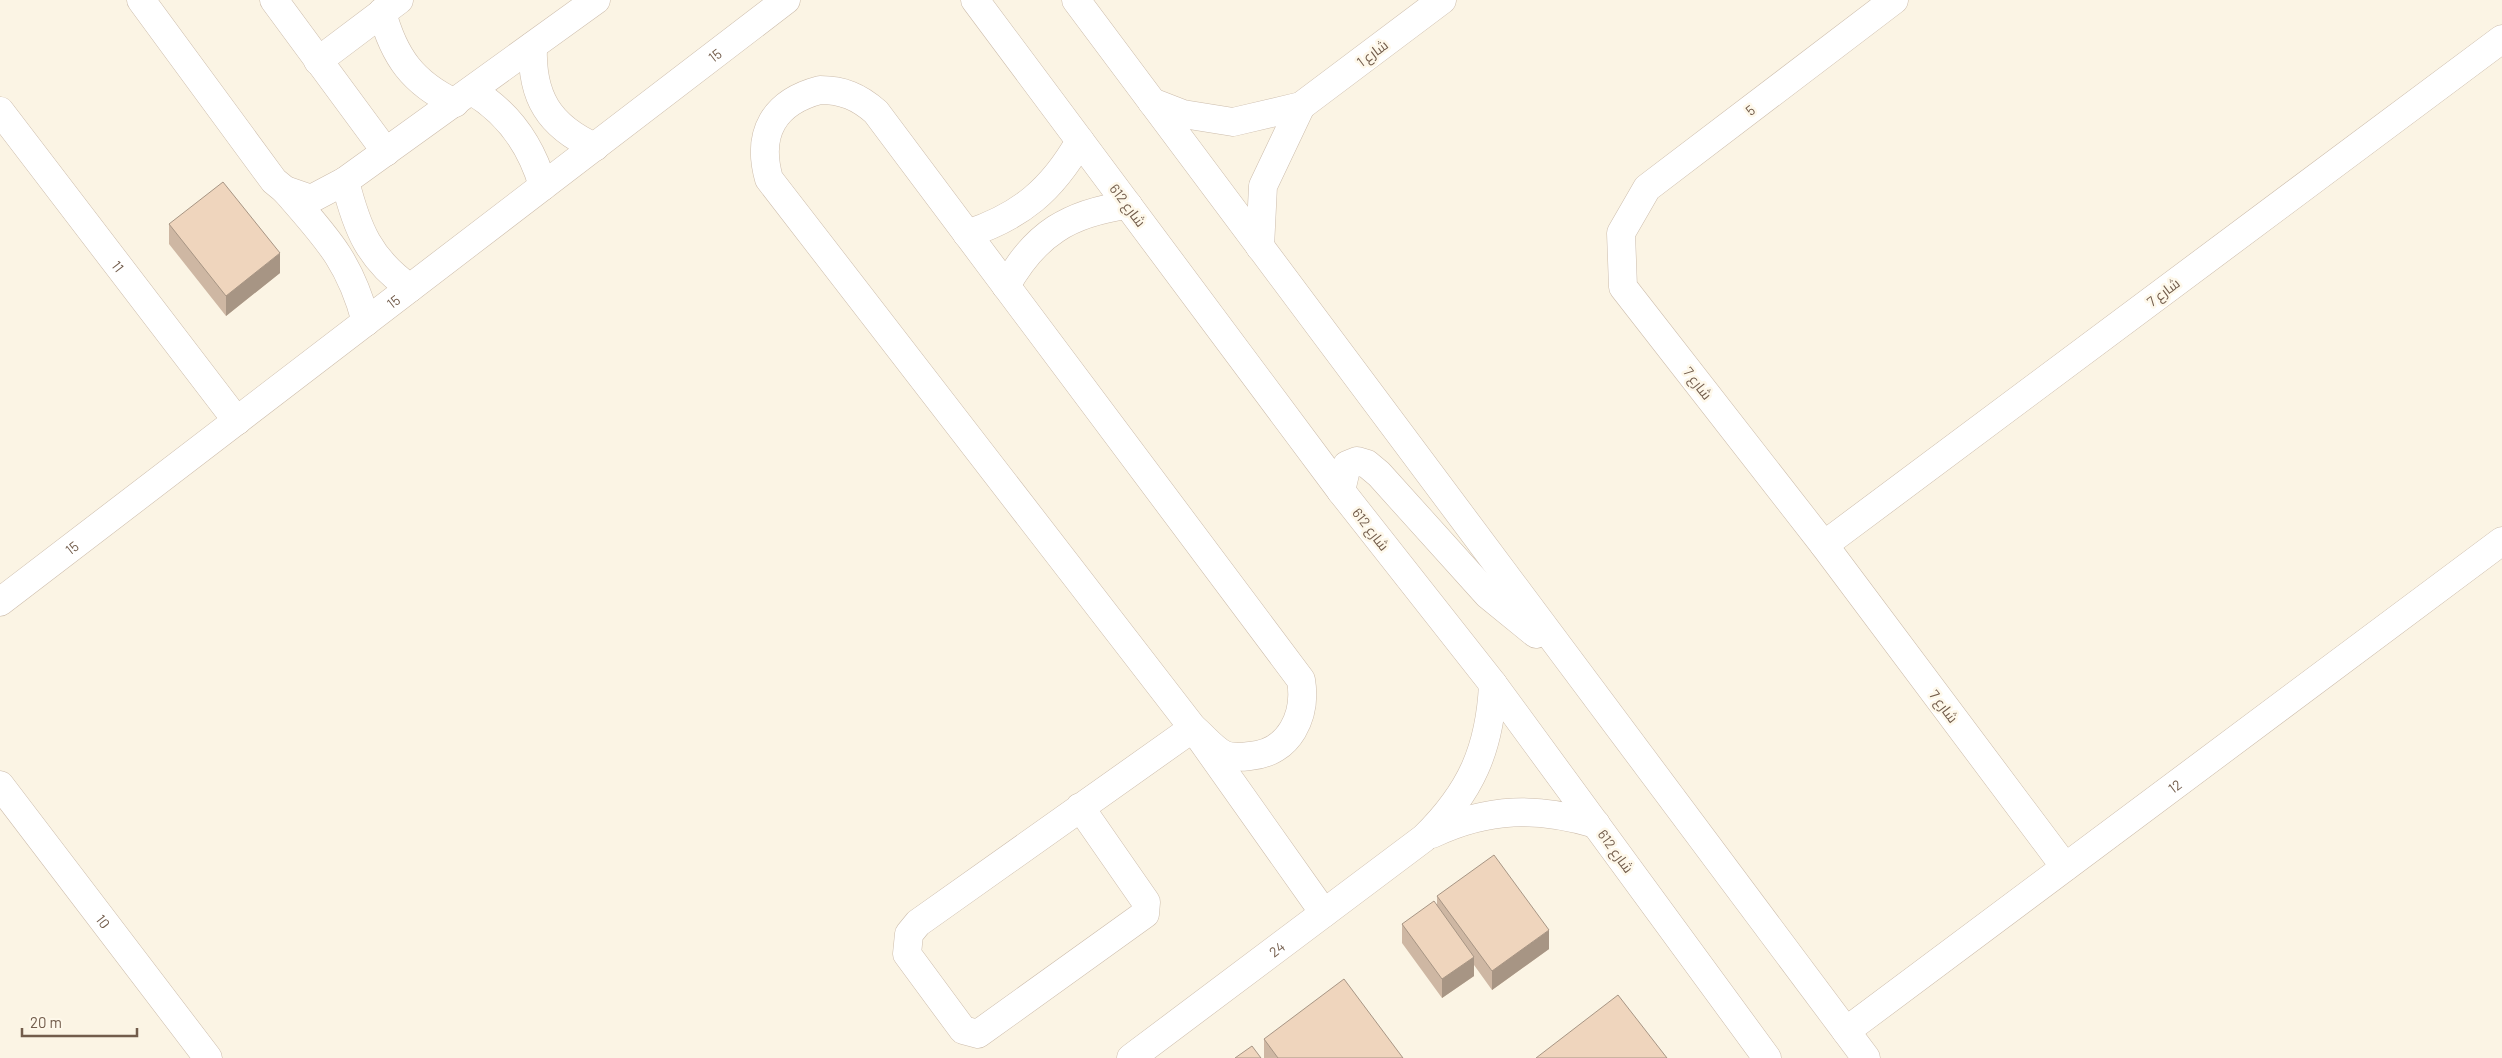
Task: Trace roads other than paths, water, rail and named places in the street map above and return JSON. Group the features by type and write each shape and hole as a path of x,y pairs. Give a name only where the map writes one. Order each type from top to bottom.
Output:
{"street":[{"path":"141,0 274,181 285,190 340,255 351,277 366,322"},
{"path":"274,0 386,152"},
{"path":"285,190 311,199 345,182 596,0"},
{"name":"15","path":"0,602 786,0"},
{"name":"شارع 612","path":"975,0 1341,490 1493,684 1767,1058"},
{"path":"1076,0 1866,1058"},
{"name":"شارع 1","path":"1152,102 1183,114 1233,122 1301,106 1442,0"},
{"name":"5","path":"1621,233 1647,188 1894,0"},
{"path":"318,60 391,6"},
{"path":"391,6 395,50 406,66 420,82 437,94 488,101 516,129 537,166 543,186"},
{"name":"شارع 7","path":"1824,545 2502,39"},
{"path":"533,46 532,68 536,88 545,108 575,138 595,147"},
{"path":"1193,728 1224,754 1240,757 1256,756 1272,750 1296,728 1302,712 1304,696 1301,680 876,112 864,101 835,90 820,90 805,94 791,101 778,113 769,128 764,145 764,163 769,179 1193,728 1324,913"},
{"name":"شارع 1","path":"1260,246 1263,186 1301,106"},
{"name":"11","path":"0,111 237,420"},
{"path":"967,234 998,222 1034,200 1068,162 1080,141"},
{"path":"345,182 357,226 366,243 393,276 410,288"},
{"path":"1006,286 1019,264 1035,244 1055,228 1078,216 1102,208 1128,205"},
{"name":"شارع 7","path":"1621,233 1623,287 1824,545 2065,867"},
{"path":"1341,490 1347,466 1357,461 1367,464 1379,474 1488,595 1568,660"},
{"name":"12","path":"1846,1031 2502,541"},
{"name":"24","path":"1131,1058 1424,838 1451,810 1476,769 1486,741 1492,712 1493,684"},
{"path":"1080,807 1146,902 1145,914 978,1034 963,1030 907,954 910,934 918,923 1080,807 1193,728"},
{"name":"10","path":"0,785 208,1058"},
{"name":"24","path":"1424,838 1469,820 1508,812 1538,811 1596,824"}]}
